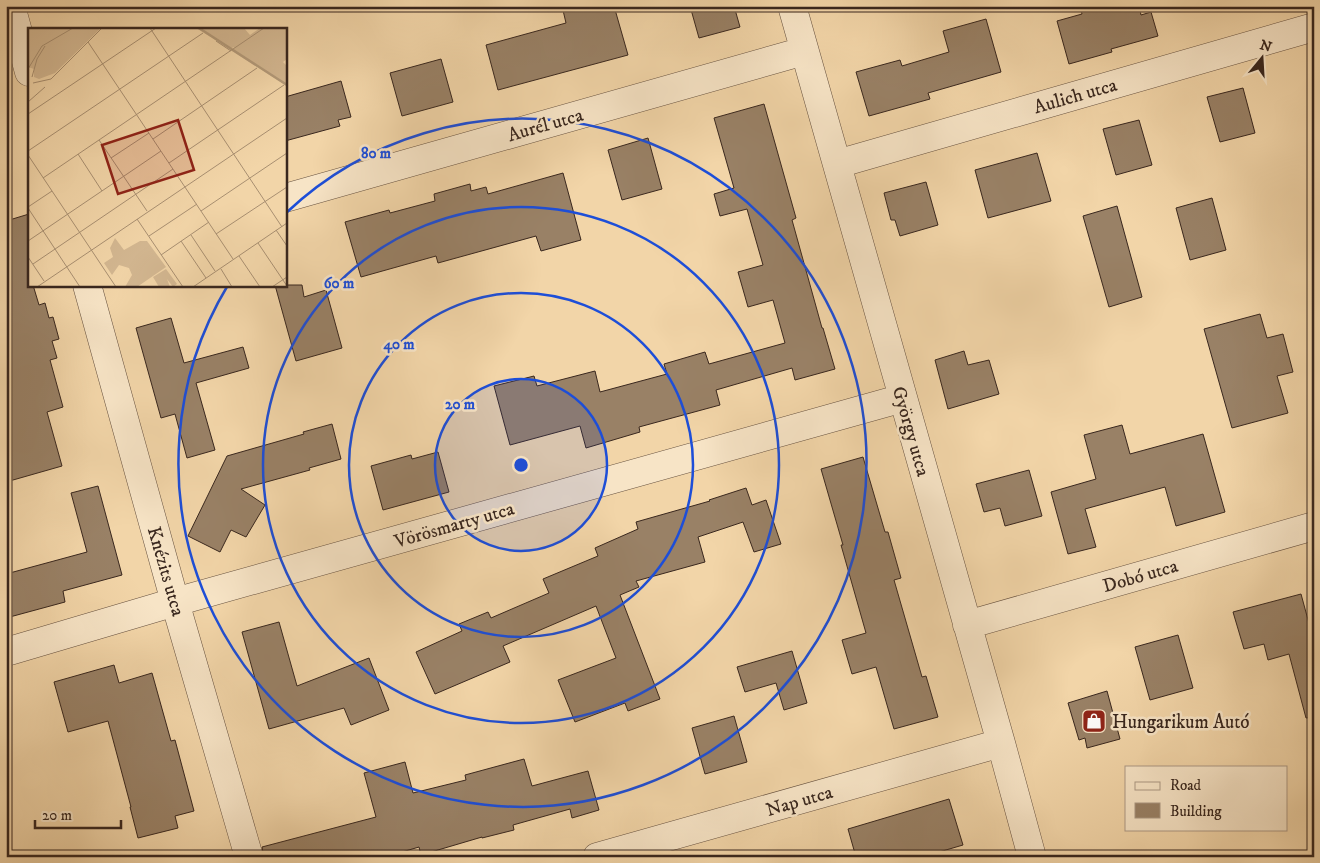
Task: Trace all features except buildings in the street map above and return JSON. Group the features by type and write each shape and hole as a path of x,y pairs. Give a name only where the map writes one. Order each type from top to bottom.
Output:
{"street":[{"path":"10,6 28,69"},
{"name":"György utca","path":"792,6 1032,857"},
{"name":"Aulich utca","path":"836,164 1314,27"},
{"name":"Aurél utca","path":"286,198 804,51"},
{"name":"Knézits utca","path":"88,286 175,602 249,857"},
{"name":"Vörösmarty utca","path":"6,652 175,602 902,398"},
{"name":"Dobó utca","path":"967,625 1314,526"},
{"name":"Nap utca","path":"597,857 1001,743"}],"place":[{"name":"Hungarikum Autó","path":"1094,721"}]}
